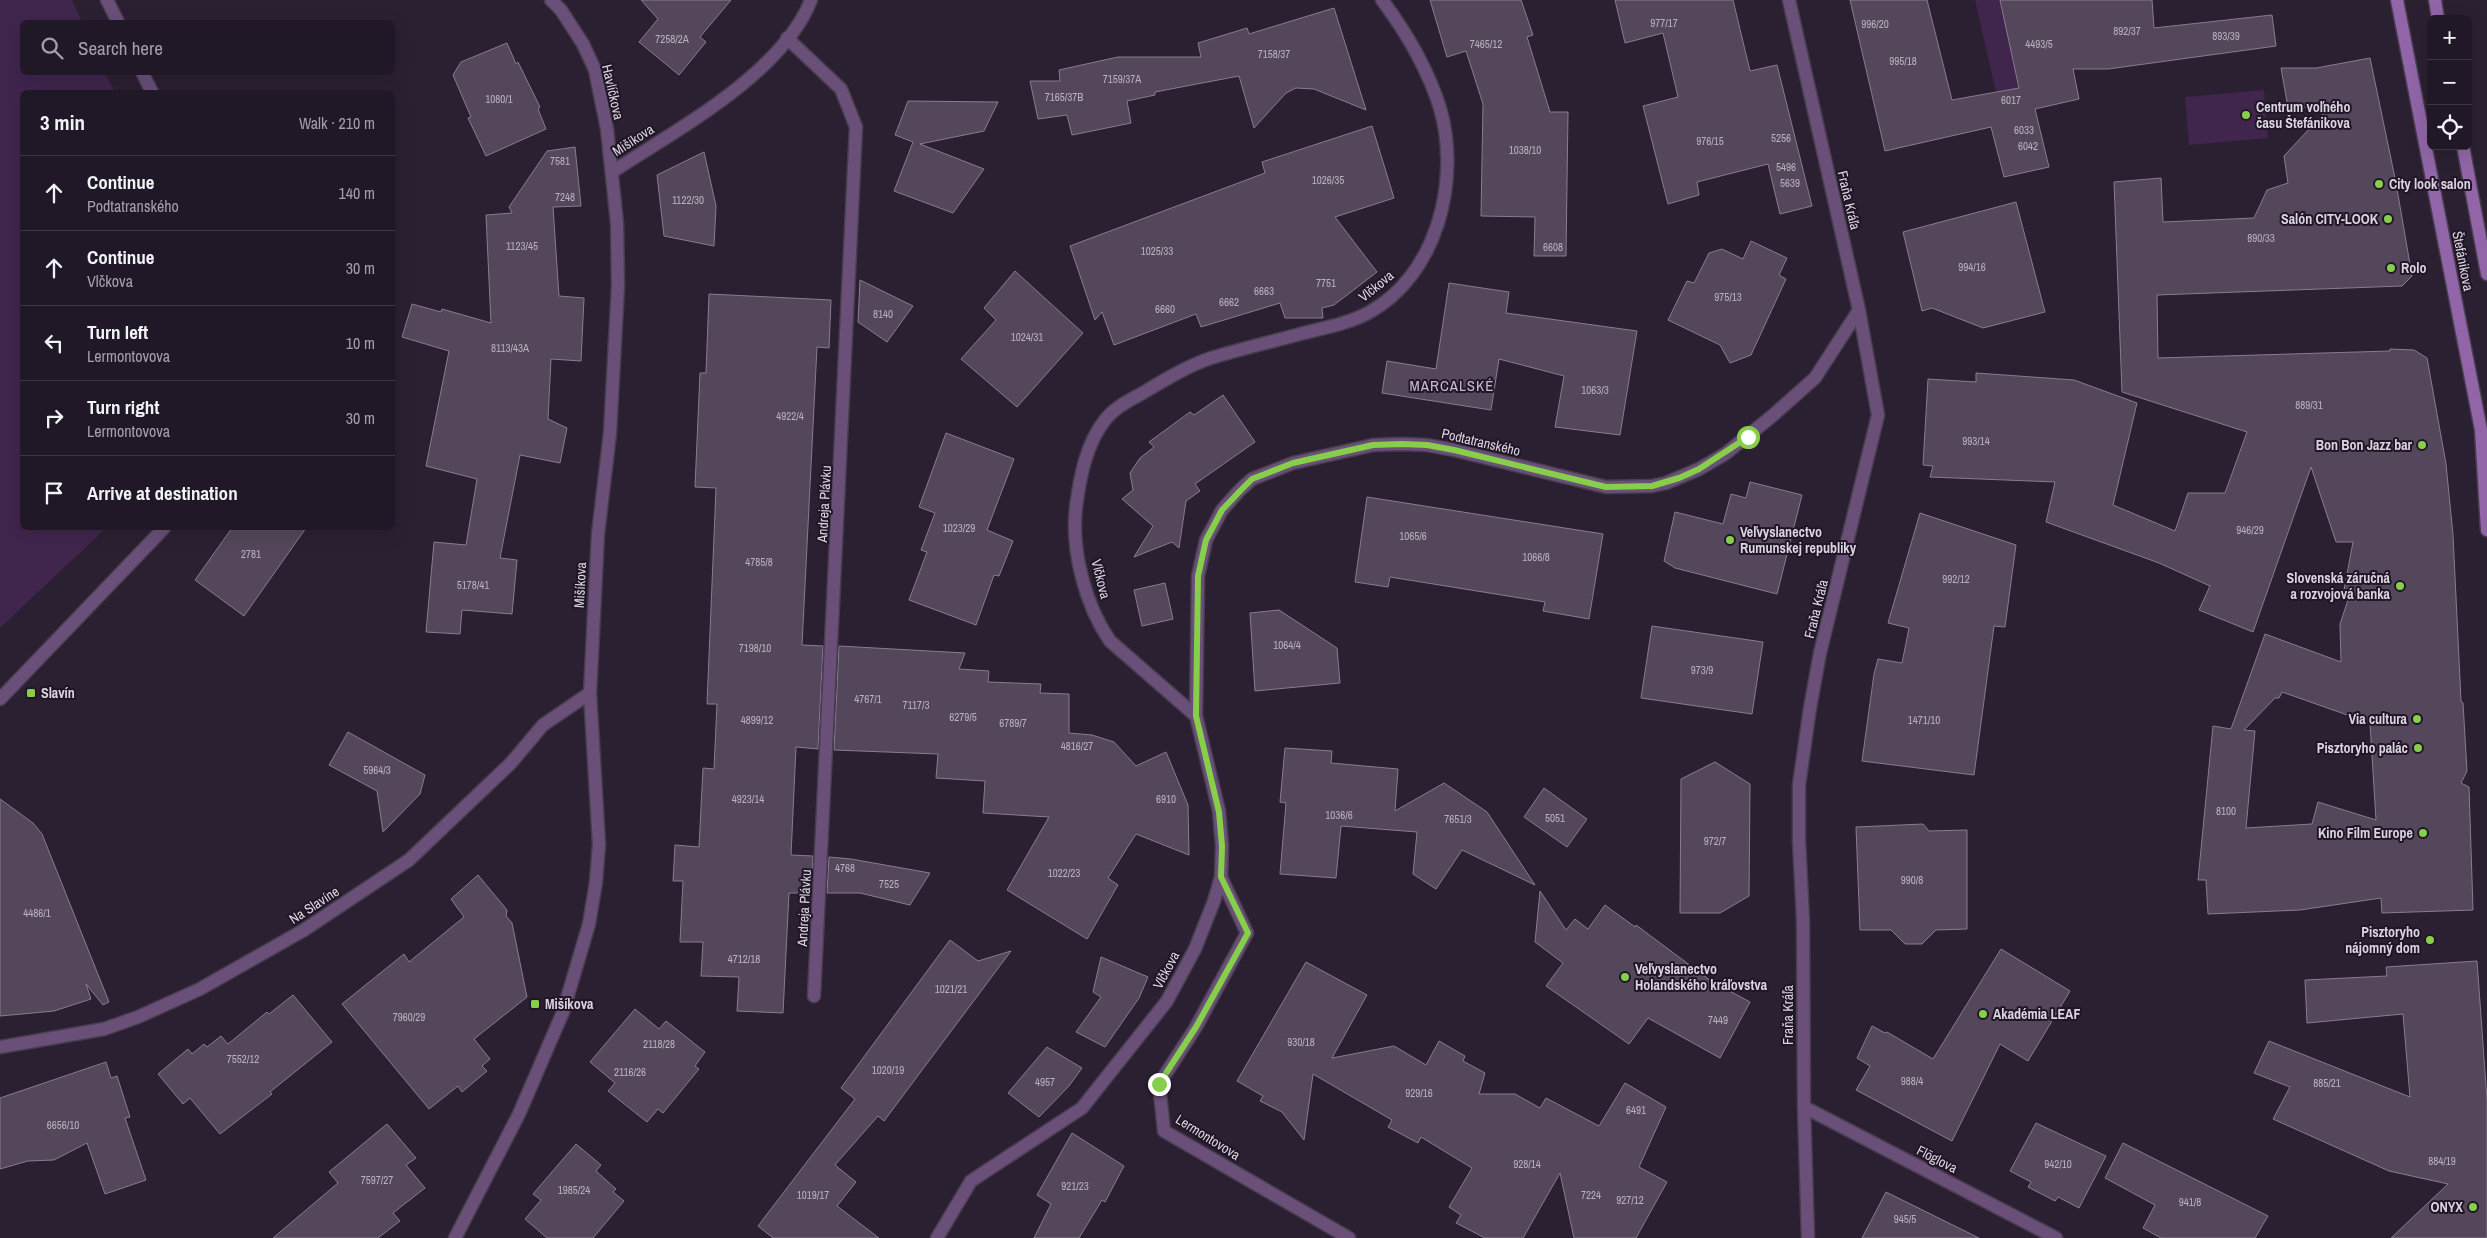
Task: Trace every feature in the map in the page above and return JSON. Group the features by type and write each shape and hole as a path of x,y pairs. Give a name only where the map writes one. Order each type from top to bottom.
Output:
{"main road":[{"name":"Štefánikova","path":"2397,0 2480,430 2487,530"},
{"path":"2435,0 2437,15"},
{"name":"Štefánikova","path":"2464,150 2487,274"}],"street":[{"path":"107,0 117,20"},
{"name":"Havlíčkova","path":"551,0 561,10 583,44 595,70 607,129 612,172"},
{"name":"Mišíkova","path":"454,1238 506,1140 549,1047 576,971 589,924 596,882 599,844 590,693 598,534 610,433 618,286 617,223 612,172 736,89 771,57 805,17 811,0"},
{"name":"Vlčkova","path":"937,1238 971,1181 1082,1108 1168,1000 1195,949 1214,901 1221,877 1222,846 1219,812 1196,716 1110,641 1098,621 1083,579 1076,535 1075,518 1084,460 1105,420 1118,408 1164,380 1209,359 1361,316 1386,301 1401,288 1416,268 1433,236 1440,216 1446,188 1445,139 1440,110 1421,61 1382,0"},
{"name":"Fraňa Kráľa","path":"1789,0 1858,310 1878,415 1820,652 1810,708 1800,785 1799,841 1803,920 1804,1107 1808,1238"},
{"name":"Andreja Plávku","path":"787,38 841,88 856,127 814,996"},
{"path":"144,75 151,90"},
{"name":"Podtatranského","path":"1196,716 1198,576 1201,559 1206,540 1222,510 1252,479 1293,463 1321,455 1373,445 1402,444 1427,445 1454,450 1606,487 1652,486 1666,483 1699,469 1724,454 1779,411 1815,378 1858,310"},
{"path":"0,699 162,530"},
{"name":"Na Slavíne","path":"0,1047 94,1031 138,1017 200,989 304,930 409,860 497,776 543,725 590,693"},
{"name":"Lermontovova","path":"1221,877 1248,933 1196,1027 1159,1084 1164,1131 1349,1238"},
{"name":"Flöglova","path":"1804,1107 2056,1238"}],"shaded area":[{"path":"0,0 72,0 81,20 20,20 20,75 106,75 114,90 20,90 20,530 104,530 0,628"},
{"path":"1975,0 2000,0 2019,88 1996,92"},
{"path":"2264,90 2268,138 2189,145 2185,97"}],"building":[{"path":"641,0 731,0 700,37 706,42 679,75 639,42 658,19"},
{"path":"1430,0 1521,0 1533,35 1527,37 1550,112 1568,112 1566,256 1534,256 1535,217 1481,216 1483,104 1466,51 1447,57"},
{"path":"1615,0 1733,0 1750,71 1777,65 1812,206 1780,214 1768,164 1697,182 1699,195 1668,204 1643,106 1678,97 1663,33 1625,43"},
{"path":"1850,0 1927,0 1952,100 2019,88 2000,0 2152,0 2154,28 2272,15 2276,46 2108,69 2073,69 2079,99 2035,109 2049,167 2004,177 1991,127 1885,151"},
{"path":"1334,8 1366,110 1314,89 1296,88 1286,93 1254,128 1239,76 1155,92 1155,95 1127,101 1131,123 1072,135 1067,115 1038,119 1030,81 1060,81 1059,70 1118,57 1201,57 1198,43 1247,28 1249,34"},
{"path":"507,43 516,64 518,62 540,107 538,109 546,129 486,156 468,118 471,117 453,75 461,62"},
{"path":"2370,58 2396,183 2412,276 2402,286 2157,295 2158,358 2390,351 2390,349 2414,350 2427,358 2446,464 2453,535 2461,701 2463,703 2467,771 2461,783 2469,787 2473,910 2382,913 2381,898 2300,910 2208,914 2206,880 2198,880 2213,726 2231,729 2265,634 2341,662 2340,624 2349,597 2344,590 2353,542 2336,542 2311,467 2253,632 2199,610 2210,586 2159,563 2046,522 2055,482 1930,477 1933,466 1923,465 1928,379 1976,382 1976,373 2074,380 2137,403 2113,505 2175,531 2188,493 2225,493 2247,432 2122,392 2114,182 2161,178 2163,222 2254,218 2267,190 2288,183 2284,156 2324,113 2287,102 2281,68 2316,68","holes":["2282,692 2370,723 2376,820 2318,802 2312,824 2246,828 2255,731 2244,730 2275,698 2279,698"]},
{"path":"908,101 998,102 984,131 920,144 984,169 953,213 894,191 913,142 895,135"},
{"path":"1372,126 1394,198 1335,217 1377,272 1334,305 1322,308 1323,318 1285,318 1280,303 1201,327 1196,314 1114,345 1102,312 1095,320 1070,246 1265,173 1262,162"},
{"path":"575,147 581,206 553,207 559,296 584,298 581,361 551,359 548,419 567,428 560,463 520,455 500,558 517,560 512,614 462,610 460,634 426,632 434,542 466,545 477,479 426,466 449,351 402,337 412,304 441,312 442,309 491,323 486,215 512,213 509,207 547,151"},
{"path":"704,152 716,206 714,246 664,236 657,175"},
{"path":"2016,202 2045,312 1983,328 1932,308 1922,311 1903,232"},
{"path":"1751,241 1787,258 1779,275 1786,279 1751,355 1730,363 1720,345 1668,320 1687,281 1694,283 1709,253 1722,249 1743,259"},
{"path":"1015,271 1083,333 1017,407 961,359 996,320 984,308"},
{"path":"860,280 913,306 887,342 858,322"},
{"path":"1449,283 1509,292 1506,313 1637,331 1620,435 1555,427 1564,376 1499,359 1491,410 1382,393 1387,361 1436,369"},
{"path":"709,294 831,300 829,348 817,347 802,645 823,646 818,749 796,747 791,855 813,856 811,893 789,893 783,1013 737,1011 739,977 701,976 703,942 680,942 683,881 673,881 675,845 699,847 703,768 714,769 717,704 707,704 716,488 695,487 700,373 706,373"},
{"path":"1223,395 1255,442 1195,484 1200,491 1186,501 1179,548 1172,542 1134,557 1153,526 1122,499 1133,490 1130,473 1140,458 1154,447 1149,442 1190,412 1194,415"},
{"path":"946,433 1014,459 987,530 1013,541 999,576 994,575 976,625 909,600 927,552 921,550 935,513 919,507"},
{"name":"Veľvyslanectvo Rumunskej republiky","path":"1750,482 1802,495 1777,594 1675,568 1664,561 1675,512 1723,524 1731,494 1746,498"},
{"path":"1367,497 1603,534 1589,619 1543,611 1545,602 1390,577 1388,587 1355,582"},
{"path":"1920,513 2016,545 2005,627 1994,626 1974,775 1862,761 1874,674 1878,659 1902,663 1909,628 1888,623"},
{"path":"231,530 305,530 244,616 195,580"},
{"path":"1165,583 1173,619 1142,626 1134,590"},
{"path":"1279,610 1337,648 1340,683 1255,691 1250,613"},
{"path":"1652,626 1763,642 1752,714 1641,698"},
{"path":"839,646 965,653 959,669 989,671 988,682 1041,684 1040,693 1069,694 1069,733 1092,735 1114,742 1136,766 1166,752 1188,805 1189,855 1136,834 1108,878 1118,885 1087,939 1007,890 1049,817 983,813 985,781 936,778 938,754 834,750"},
{"path":"348,732 425,775 420,794 383,832 377,791 329,765"},
{"path":"1285,748 1332,751 1331,763 1398,769 1395,811 1444,783 1487,812 1535,885 1462,850 1436,889 1413,874 1417,832 1341,826 1336,878 1280,874 1286,803 1280,802"},
{"path":"1715,762 1750,784 1749,896 1720,913 1680,913 1681,779"},
{"path":"1544,788 1587,819 1567,847 1524,817"},
{"path":"0,799 33,823 42,834 109,1002 103,1005 86,984 91,999 54,1011 0,1016"},
{"path":"1923,824 1929,831 1967,830 1967,929 1936,930 1922,944 1905,944 1891,930 1860,930 1856,827"},
{"path":"829,857 930,873 910,905 860,893 827,893"},
{"path":"478,875 507,910 506,916 512,923 527,997 474,1039 490,1059 482,1066 487,1071 462,1092 458,1086 429,1109 342,1004 404,954 409,962 464,917 451,899"},
{"path":"1540,891 1566,930 1575,919 1588,929 1605,905 1635,927 1636,925 1711,981 1750,1002 1720,1058 1648,1018 1629,1044 1546,986 1563,963 1535,942"},
{"path":"950,940 978,961 1011,951 884,1121 878,1116 835,1165 856,1182 837,1206 879,1238 773,1238 758,1226 855,1099 841,1088"},
{"path":"2001,949 2070,991 2028,1061 2000,1044 1952,1141 1856,1090 1870,1066 1857,1058 1872,1026 1885,1033 1887,1032 1933,1059"},
{"path":"1101,957 1148,977 1139,998 1105,1047 1076,1032 1101,997 1093,992"},
{"path":"2477,961 2487,1100 2487,1238 2391,1238 2448,1184 2389,1171 2273,1119 2290,1087 2254,1073 2269,1041 2410,1097 2403,1014 2307,1023 2305,980 2387,976 2386,967"},
{"path":"1306,962 1367,995 1332,1058 1394,1046 1426,1065 1439,1041 1465,1056 1463,1061 1485,1073 1479,1094 1515,1094 1540,1108 1546,1098 1599,1126 1625,1083 1666,1107 1639,1167 1667,1182 1636,1238 1574,1238 1560,1173 1523,1238 1485,1238 1456,1223 1461,1215 1449,1207 1472,1168 1421,1137 1418,1143 1388,1127 1392,1120 1313,1074 1304,1140 1282,1112 1260,1101 1263,1096 1237,1081"},
{"path":"293,995 332,1042 270,1092 272,1094 220,1134 190,1098 183,1104 158,1074 188,1049 192,1054 204,1044 207,1047 221,1036 228,1044 267,1012 269,1014"},
{"path":"635,1009 659,1029 666,1021 705,1052 695,1066 699,1069 663,1113 658,1109 647,1122 608,1091 615,1083 590,1062"},
{"path":"1047,1047 1082,1068 1069,1086 1039,1117 1008,1093"},
{"path":"106,1062 111,1078 117,1076 130,1117 125,1118 146,1180 105,1194 87,1143 54,1160 28,1161 0,1169 0,1098"},
{"path":"2036,1123 2106,1156 2079,1208 2058,1197 2055,1201 2028,1187 2031,1182 2010,1171"},
{"path":"387,1124 416,1158 406,1165 425,1188 393,1213 400,1221 378,1238 273,1238 338,1183 329,1172"},
{"path":"1072,1133 1124,1166 1105,1202 1102,1200 1079,1238 1034,1238 1051,1204 1037,1195"},
{"path":"2123,1143 2268,1216 2255,1238 2161,1238 2143,1228 2155,1205 2105,1178"},
{"path":"576,1144 601,1165 596,1171 616,1189 613,1192 624,1201 593,1238 547,1238 525,1219 541,1200 533,1194"},
{"path":"1886,1192 1979,1238 1862,1238"}],"place":[{"name":"Centrum voľného času Štefánikova","path":"2246,115"},
{"name":"City look salon","path":"2379,184"},
{"name":"Salón CITY-LOOK","path":"2388,219"},
{"name":"Rolo","path":"2391,268"},
{"name":"Bon Bon Jazz bar","path":"2422,445"},
{"name":"Veľvyslanectvo Rumunskej republiky","path":"1730,540"},
{"name":"Slovenská záručná a rozvojová banka","path":"2400,586"},
{"name":"Slavín","path":"31,693"},
{"name":"Via cultura","path":"2417,719"},
{"name":"Pisztoryho palác","path":"2418,748"},
{"name":"Kino Film Europe","path":"2423,833"},
{"name":"Pisztoryho nájomný dom","path":"2430,940"},
{"name":"Veľvyslanectvo Holandského kráľovstva","path":"1625,977"},
{"name":"Mišíkova","path":"535,1004"},
{"name":"Akadémia LEAF","path":"1983,1014"},
{"name":"ONYX","path":"2473,1207"}],"district":[{"name":"MARCALSKÉ","path":"1452,385"}],"route":[{"path":"1159,1084 1196,1027 1248,933 1221,877 1222,846 1219,812 1196,716 1198,576 1206,540 1222,510 1252,479 1293,463 1321,455 1373,445 1427,445 1606,487 1642,487 1666,483 1699,469 1748,437"}]}
